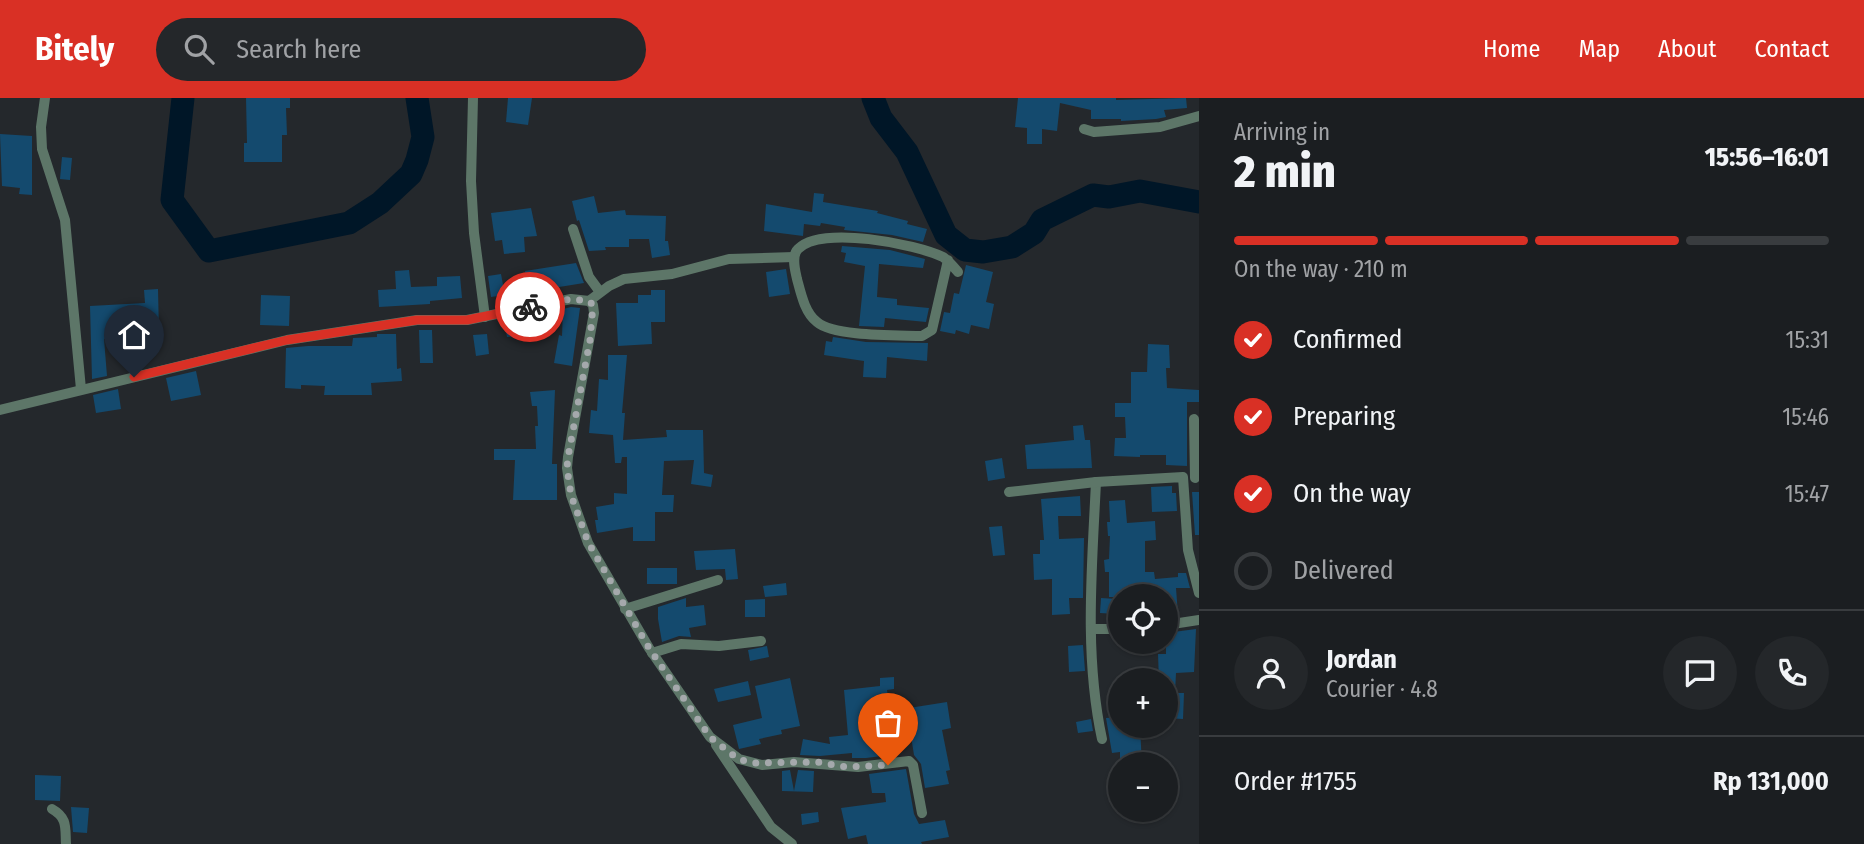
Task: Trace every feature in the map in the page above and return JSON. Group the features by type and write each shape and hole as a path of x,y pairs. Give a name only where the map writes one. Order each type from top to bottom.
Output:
{"street":[{"path":"45,98 41,127 42,149 65,220 81,389"},
{"path":"473,98 471,181 474,233 485,317"},
{"path":"1084,129 1094,132 1160,127 1199,116"},
{"path":"573,229 589,277 600,292"},
{"path":"948,260 932,330 922,336 838,331 822,326 806,306 794,257 796,250 805,244 822,238 843,236 929,251 948,260 958,272"},
{"path":"589,301 624,279 671,274 718,261 794,257"},
{"path":"0,410 280,341 417,320 467,320 561,300 589,301 593,305 594,313 567,468 578,518 588,542 652,653 759,811 771,827 792,844"},
{"path":"1194,419 1187,540 1199,593"},
{"path":"1009,492 1096,482 1192,478"},
{"path":"1096,482 1092,683 1102,738"},
{"path":"625,608 718,580"},
{"path":"1178,623 1199,620"},
{"path":"1091,629 1108,629"},
{"path":"652,653 681,644 719,646 761,641"},
{"path":"710,737 738,759 762,765 794,762 858,767 909,761 922,813"},
{"path":"52,809 64,819 66,844"}],"building":[{"path":"246,98 290,98 290,108 286,108 287,135 282,135 282,162 244,162 244,143 247,143"},
{"path":"508,98 532,98 528,125 506,122"},
{"path":"1018,98 1186,98 1187,108 1164,110 1166,117 1156,119 1121,121 1091,119 1091,110 1060,103 1057,131 1042,129 1042,144 1027,144 1027,128 1015,127"},
{"path":"0,134 32,136 32,195 19,194 20,188 2,186"},
{"path":"62,157 72,158 70,180 60,179"},
{"path":"814,193 824,194 823,202 878,211 877,213 927,229 923,242 892,235 844,230 845,227 821,223 820,226 804,224 803,236 764,231 766,204 812,212"},
{"path":"594,196 598,213 625,210 626,215 666,216 665,241 668,241 670,255 652,258 649,239 629,239 629,247 605,247 606,250 589,251 572,201"},
{"path":"531,208 537,236 524,237 525,252 504,254 502,240 495,241 491,213"},
{"path":"842,246 890,250 925,259 923,268 879,264 877,297 897,299 897,305 929,308 926,322 885,318 884,327 859,326 865,266 844,262 846,253 841,252"},
{"path":"576,263 584,283 528,292 525,271"},
{"path":"966,265 993,272 986,302 994,304 989,329 971,325 969,334 956,330 955,334 940,331 944,312 950,313 954,293 959,294"},
{"path":"786,269 790,294 769,297 766,272"},
{"path":"409,270 411,287 437,286 437,277 460,276 462,298 430,301 430,304 379,307 378,290 396,289 395,271"},
{"path":"501,274 505,295 491,297 488,276"},
{"path":"158,289 159,333 104,339 107,376 92,379 90,306 145,303 144,290"},
{"path":"651,290 665,290 665,322 651,322 652,344 618,346 616,303 638,303 638,295 651,295"},
{"path":"261,295 290,296 289,326 260,325"},
{"path":"580,308 572,366 554,363 559,335 562,336 563,309"},
{"path":"524,319 526,335 507,337 504,321"},
{"path":"419,330 432,330 433,363 420,363"},
{"path":"377,334 396,334 397,369 401,368 402,381 371,383 372,395 324,395 325,386 301,385 301,389 285,388 286,348 352,346 353,338 377,337"},
{"path":"487,334 489,354 476,356 473,335"},
{"path":"833,337 866,342 928,343 927,361 887,357 886,378 863,377 864,361 824,355 826,341 832,342"},
{"path":"1148,344 1169,345 1167,388 1199,390 1199,402 1187,402 1187,466 1166,465 1166,455 1114,456 1115,438 1126,438 1125,417 1115,417 1115,403 1131,403 1131,372 1147,372"},
{"path":"608,355 627,355 622,413 625,413 623,440 667,437 666,430 703,430 704,473 713,475 711,487 691,484 694,460 664,461 662,495 674,495 673,512 655,512 655,541 633,541 633,527 597,533 596,507 614,504 614,493 627,494 627,457 622,457 621,463 615,463 613,435 589,433 591,410 597,411 599,379 608,380"},
{"path":"196,371 201,395 171,401 166,378"},
{"path":"118,389 121,409 96,413 93,395"},
{"path":"555,390 552,464 557,464 557,500 513,500 515,460 494,460 494,449 536,449 537,406 532,406 530,392"},
{"path":"1083,425 1085,440 1090,440 1092,468 1027,469 1025,445 1074,440 1073,426"},
{"path":"1002,458 1005,478 988,481 985,461"},
{"path":"1172,486 1172,493 1176,493 1177,511 1152,512 1151,487"},
{"path":"1192,492 1199,492 1199,535 1195,535"},
{"path":"1080,496 1081,516 1058,516 1059,539 1084,538 1083,598 1069,598 1070,614 1052,615 1052,579 1034,580 1033,554 1040,554 1040,540 1044,540 1041,499"},
{"path":"1125,500 1127,523 1155,521 1156,540 1145,541 1145,572 1154,572 1155,579 1178,577 1178,573 1186,573 1190,588 1178,588 1178,584 1109,584 1109,572 1105,572 1104,560 1109,559 1109,501"},
{"path":"1002,526 1005,555 993,556 989,527"},
{"path":"735,549 738,579 726,580 725,569 696,570 694,551"},
{"path":"647,568 677,568 677,584 647,584"},
{"path":"786,583 787,595 765,597 763,586"},
{"path":"686,598 686,607 704,605 706,625 689,628 691,637 679,636 662,642 658,607"},
{"path":"1101,598 1108,598 1108,614 1100,613"},
{"path":"765,599 765,617 745,617 745,600"},
{"path":"1196,629 1194,672 1178,673 1178,668 1159,668 1158,654 1178,654 1178,631"},
{"path":"1083,645 1085,671 1069,672 1068,646"},
{"path":"767,646 769,657 750,661 748,650"},
{"path":"894,677 894,689 887,690 890,711 947,702 951,728 942,730 950,770 946,771 949,784 925,788 921,764 914,755 911,736 890,739 890,755 852,758 852,753 800,755 803,739 830,744 829,737 848,735 844,690 880,686 880,678"},
{"path":"790,678 800,726 781,730 782,734 759,739 761,744 739,749 733,725 762,718 755,686"},
{"path":"748,681 751,695 718,702 714,689"},
{"path":"1178,693 1184,693 1183,719 1178,719"},
{"path":"1091,719 1093,731 1078,733 1076,722"},
{"path":"1109,738 1141,738 1141,752 1112,752"},
{"path":"906,769 914,814 919,824 945,820 949,837 921,842 922,844 868,844 866,835 848,839 841,808 886,802 885,793 872,793 869,774"},
{"path":"790,770 794,791 798,770 814,771 813,792 782,791 782,771"},
{"path":"35,775 61,776 60,801 35,800"},
{"path":"71,807 89,808 87,833 73,832"},
{"path":"818,812 819,822 802,825 801,814"}],"waterway":[{"path":"183,98 172,200 209,251 349,223 380,203 411,174 417,160 423,137 417,98"},
{"path":"873,98 881,118 907,152 946,235 965,250 983,252 1012,247 1034,233 1042,220 1093,195 1109,197 1140,191 1199,202"}],"way so far":[{"path":"530,307 571,299 589,301 593,305 590,340 568,457 571,495 588,542 618,597 649,648 710,737 738,759 762,765 817,762 846,767 888,765"}],"route":[{"path":"134,377 287,340 417,320 467,320 530,307"}]}
